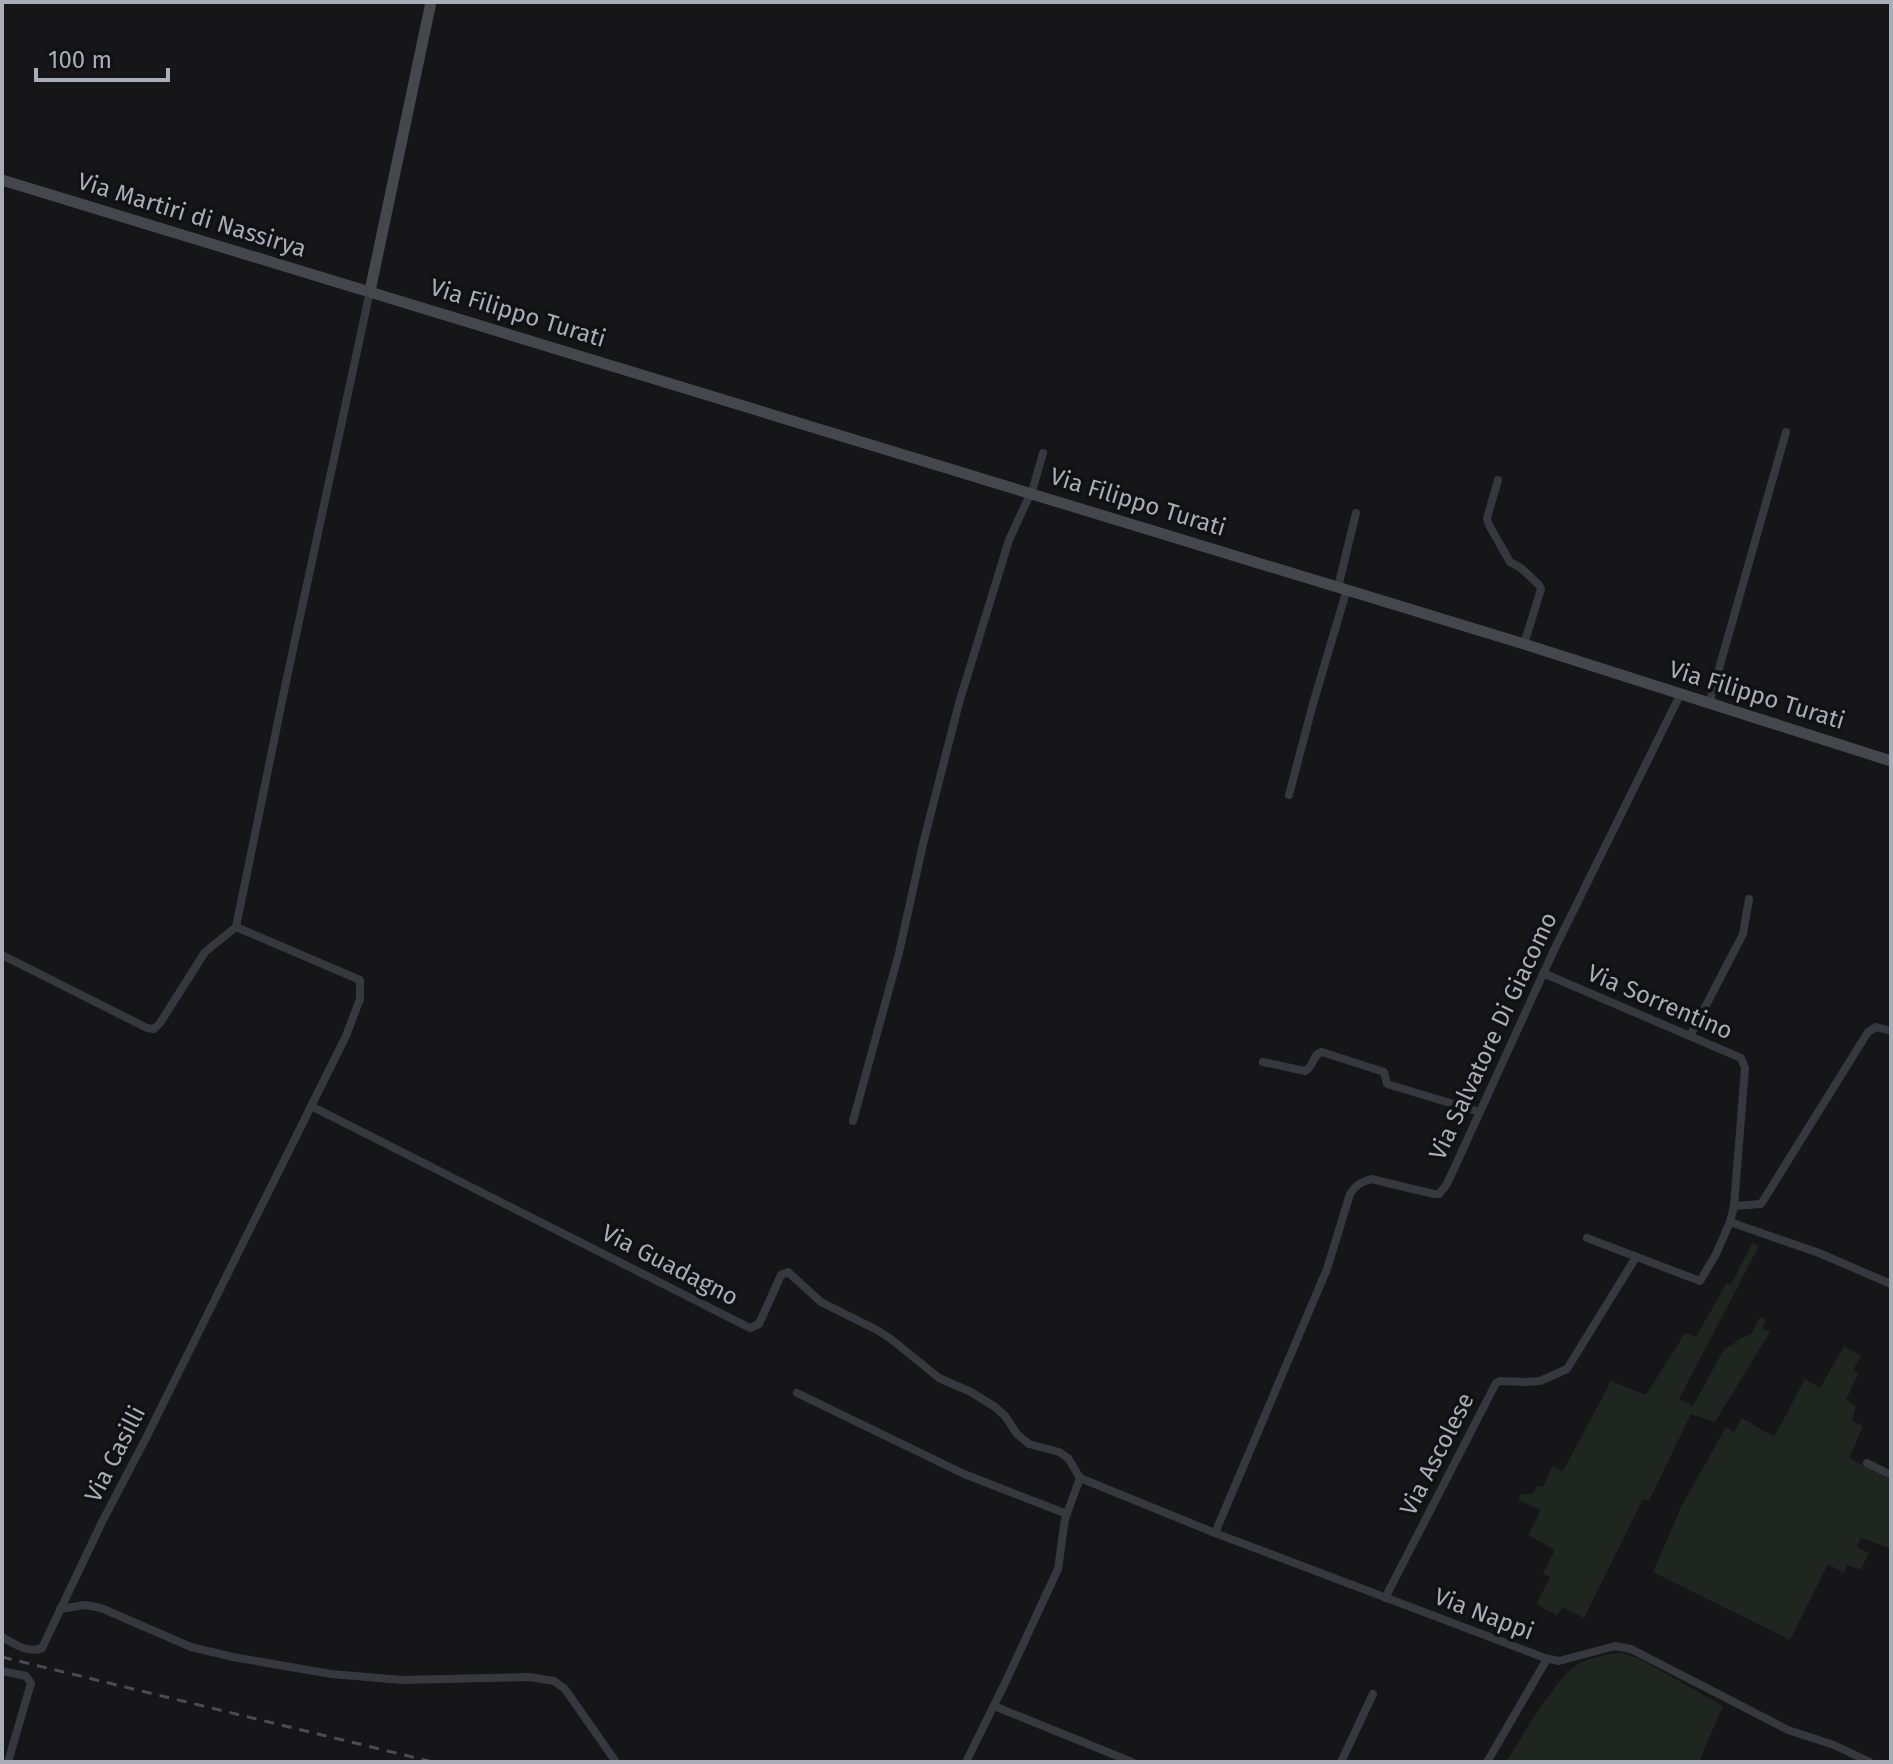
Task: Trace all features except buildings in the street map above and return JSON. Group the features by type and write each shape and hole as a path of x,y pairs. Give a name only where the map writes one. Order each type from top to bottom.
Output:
{"street":[{"path":"2,955 154,1029 205,952 236,927 431,2"},
{"name":"Via Martiri di Nassirya","path":"2,180 370,291"},
{"name":"Via Filippo Turati","path":"370,291 1524,644 1891,761"},
{"path":"1709,704 1786,432"},
{"path":"853,1121 899,953 959,703 1009,540 1031,492 1043,453"},
{"path":"1498,480 1487,518 1489,525 1510,562 1521,568 1541,589 1524,644"},
{"path":"1289,795 1342,588 1356,513"},
{"name":"Via Salvatore Di Giacomo","path":"1215,1533 1327,1269 1350,1194 1362,1181 1371,1179 1427,1194 1439,1194 1447,1184 1592,870 1680,695"},
{"path":"1690,1036 1743,934 1749,899"},
{"name":"Via Casilli","path":"2,1637 21,1647 37,1651 42,1648 346,1036 360,999 360,980 236,927"},
{"name":"Via Sorrentino","path":"1543,973 1741,1058 1745,1068 1734,1206 1716,1254 1700,1281 1587,1238"},
{"path":"1734,1206 1761,1204 1868,1032 1876,1027 1891,1031"},
{"path":"1263,1062 1305,1071 1311,1067 1315,1056 1322,1052 1384,1072 1387,1084 1480,1112"},
{"name":"Via Guadagno","path":"311,1106 750,1328 759,1324 781,1275 788,1272 821,1302 877,1330 939,1378 995,1407 1029,1444 1059,1452 1068,1458 1080,1478"},
{"path":"1730,1222 1819,1253 1891,1284"},
{"name":"Via Ascolese","path":"1385,1598 1496,1383 1540,1381 1567,1369 1636,1257"},
{"path":"797,1393 964,1474 1067,1514"},
{"path":"1867,1463 1891,1475"},
{"path":"979,1762 967,1760 1058,1569 1067,1514 1080,1478"},
{"name":"Via Nappi","path":"1080,1478 1215,1533 1547,1659 1559,1661 1615,1646 1631,1649 1788,1730 1834,1745 1870,1762"},
{"path":"60,1609 85,1605 101,1608 191,1647 331,1674 402,1680 529,1677 554,1681 565,1689 616,1762"},
{"path":"1487,1762 1547,1659"},
{"path":"2,1671 26,1676 31,1683 8,1762"},
{"path":"1341,1762 1373,1694"},
{"path":"994,1706 1132,1762"}],"shaded area":[{"path":"1752,1243 1759,1246 1679,1399 1693,1406 1724,1349 1751,1334 1760,1317 1766,1320 1762,1328 1770,1332 1715,1422 1691,1414 1649,1501 1643,1499 1584,1618 1562,1607 1557,1616 1536,1604 1550,1578 1543,1573 1555,1550 1528,1535 1541,1510 1518,1500 1520,1495 1533,1493 1537,1486 1543,1487 1552,1466 1563,1471 1611,1381 1646,1395 1685,1333 1696,1337 1726,1284 1731,1284"},
{"path":"1844,1346 1861,1356 1853,1370 1858,1374 1846,1400 1856,1406 1852,1421 1863,1426 1849,1458 1891,1480 1891,1546 1861,1538 1857,1547 1869,1553 1860,1570 1847,1565 1844,1573 1828,1564 1790,1640 1653,1572 1682,1505 1726,1427 1734,1432 1742,1418 1774,1437 1805,1379 1820,1388"},
{"path":"1622,1653 1640,1659 1723,1706 1699,1762 1506,1762 1550,1693 1571,1669 1590,1659"}],"railway":[{"path":"2,1657 433,1762"}]}
